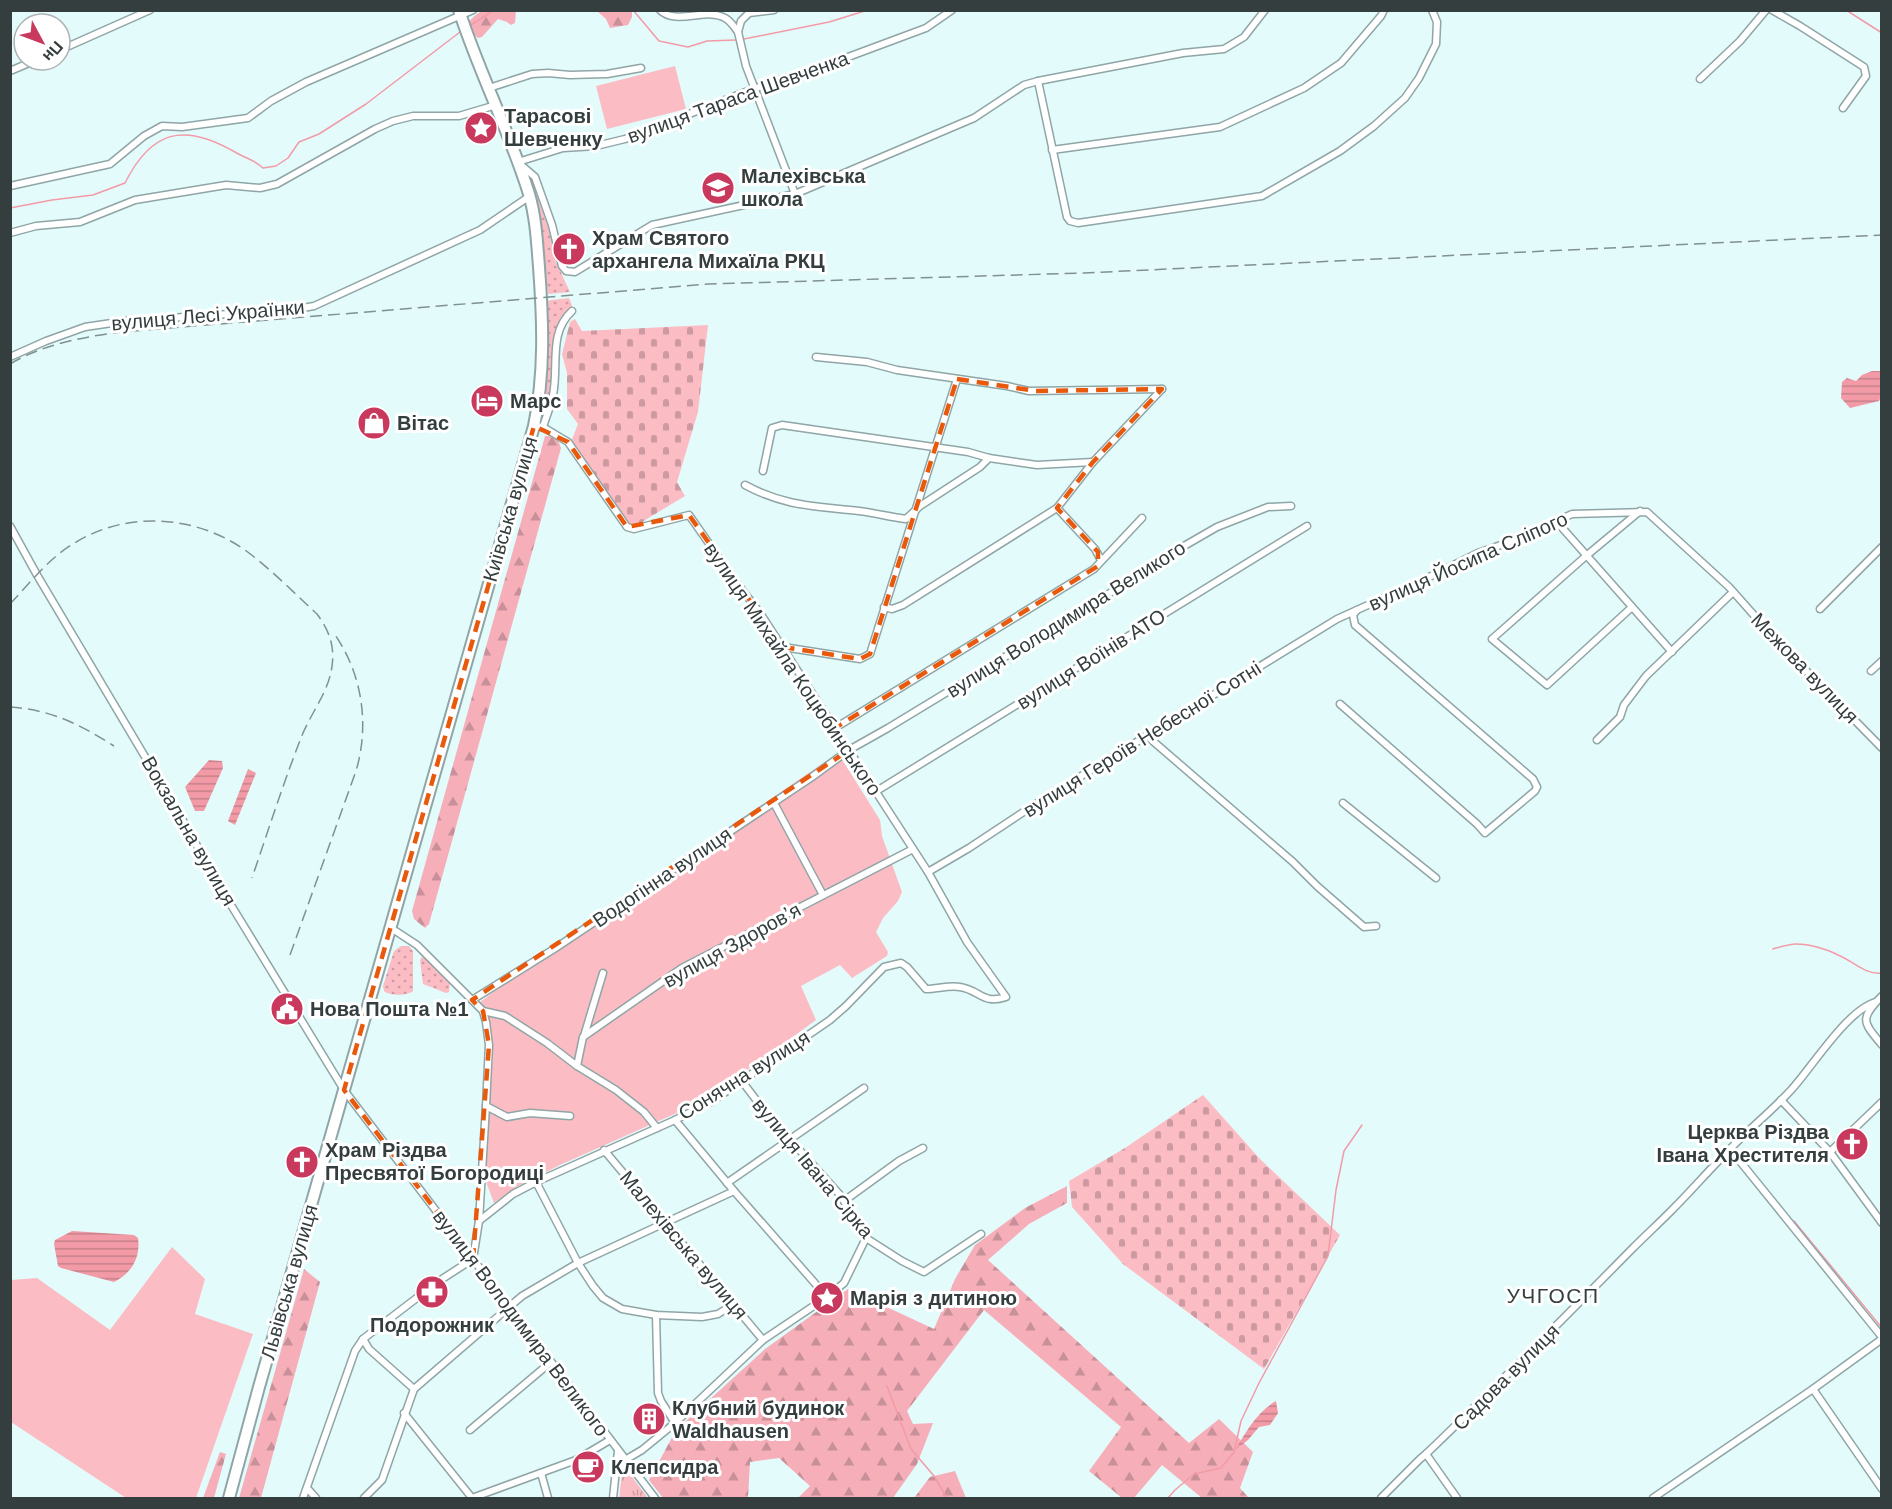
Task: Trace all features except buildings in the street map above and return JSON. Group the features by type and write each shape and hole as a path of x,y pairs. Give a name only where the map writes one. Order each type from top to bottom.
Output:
{"highway":[{"name":"Київська вулиця","path":"398,902 539,426 542,333 536,235 530,196 460,13"},
{"name":"Львівська вулиця","path":"229,1498 398,902"}],"street":[{"path":"72,45 150,10"},
{"path":"10,186 110,164 144,136 162,126 182,127 248,118 271,101 306,82 460,13 473,10"},
{"path":"660,10 665,15 720,15 738,32 746,66 795,194"},
{"path":"738,32 741,21 749,13 774,10"},
{"name":"вулиця Тараса Шевченка","path":"518,162 562,148 596,146 625,139 756,88 926,28 952,10"},
{"path":"518,162 535,177 552,225 561,262 566,271 572,273 579,271 652,225 795,194 974,118 1024,85 1183,53 1224,49 1244,37 1265,10"},
{"path":"1052,150 1220,127 1304,88 1341,63 1384,10"},
{"path":"1038,81 1067,218 1070,221 1078,224 1262,196 1340,152 1405,98 1419,78 1436,44 1437,22 1432,10"},
{"path":"1700,79 1740,41 1766,10"},
{"path":"1772,10 1864,67 1866,76 1844,108"},
{"path":"489,88 532,74 607,74 642,68"},
{"path":"10,234 36,226 80,222 135,200 226,185 260,188 277,184 393,121 412,116 459,116 496,105"},
{"name":"вулиця Лесі Українки","path":"10,357 85,327 125,321 291,310 314,306 480,230 530,196"},
{"path":"539,426 554,394 555,349 559,328 572,311"},
{"path":"816,357 867,362 897,370 1036,391 1162,389 1093,462 1058,508 903,605 892,609 884,607"},
{"path":"783,648 860,659 870,654 957,379"},
{"path":"763,471 772,428 782,425 1037,465 1093,462"},
{"name":"вулиця Михайла Коцюбинського","path":"539,426 568,442 627,526 634,529 689,515 760,613 928,872 967,942 1006,997 997,1000 987,999 971,990 959,987 926,989"},
{"path":"745,485 772,498 802,505 906,519 980,467 989,458"},
{"name":"вулиця Володимира Великого","path":"849,750 1217,527 1268,507 1291,506"},
{"path":"1058,508 1098,552 1101,560"},
{"path":"1597,740 1620,717 1632,692 1646,676 1731,590 1647,512 1640,511 1492,639 1547,685 1632,607"},
{"name":"вулиця Йосипа Сліпого","path":"1357,610 1478,553 1572,514 1640,511"},
{"name":"вулиця Володимира Великого","path":"835,728 1094,569 1142,518"},
{"path":"1557,522 1672,652"},
{"name":"Вокзальна вулиця","path":"10,526 220,887 344,1090"},
{"name":"вулиця Воїнів АТО","path":"875,792 1307,526"},
{"path":"1821,609 1881,547"},
{"name":"Межова вулиця","path":"1731,590 1881,748"},
{"path":"1340,704 1485,833 1537,787 1533,779 1355,625 1353,615 1357,610"},
{"name":"вулиця Героїв Небесної Сотні","path":"928,872 1225,686 1337,619 1357,610"},
{"path":"1871,671 1881,661"},
{"path":"1147,736 1293,862 1364,927 1376,926"},
{"name":"Водогінна вулиця","path":"472,1000 554,949 849,750"},
{"path":"774,802 823,895"},
{"path":"1343,803 1436,878"},
{"name":"вулиця Здоровʼя","path":"583,1037 682,968 913,849"},
{"path":"391,928 417,945 483,1011 505,1016 547,1043 577,1066 616,1090 644,1112 657,1128"},
{"name":"Сонячна вулиця","path":"479,1221 513,1194 536,1182 711,1102 830,1020 884,967 901,963 926,989"},
{"path":"577,1066 583,1037 603,972"},
{"path":"1881,996 1867,1013 1865,1023 1881,1045"},
{"name":"Садова вулиця","path":"1381,1498 1522,1362 1730,1149 1781,1100 1807,1073 1821,1051 1854,1015 1865,1006 1876,1002"},
{"path":"303,1498 355,1351 363,1339 438,1281 473,1259 479,1221 489,1045 483,1011"},
{"name":"вулиця Івана Сірка","path":"741,1080 767,1114 844,1201 866,1238 924,1272 981,1234"},
{"path":"727,1183 864,1088"},
{"name":"вулиця Володимира Великого","path":"344,1090 655,1498"},
{"path":"1781,1100 1830,1152 1881,1223"},
{"path":"1830,1152 1881,1102"},
{"path":"486,1106 507,1117 530,1113 570,1116"},
{"path":"675,1120 827,1297"},
{"path":"844,1201 899,1161 923,1148"},
{"path":"1653,1498 1813,1389 1881,1338 1730,1149"},
{"name":"Малехівська вулиця","path":"604,1150 763,1340"},
{"path":"536,1182 578,1263 592,1286 603,1298 622,1309 656,1315 702,1317 718,1314 734,1304"},
{"path":"364,1498 382,1480 414,1389 522,1296 578,1263 734,1191"},
{"path":"625,1460 642,1450 675,1423 763,1340 844,1284 866,1238"},
{"path":"656,1315 658,1393 675,1423"},
{"path":"363,1339 369,1349 414,1389"},
{"path":"470,1430 551,1362"},
{"path":"1813,1389 1881,1489"},
{"path":"404,1413 472,1498 576,1460 610,1440"},
{"path":"613,1498 618,1451"},
{"path":"1426,1454 1457,1498"},
{"path":"541,1473 548,1498"},
{"path":"306,1488 316,1498"}],"highlighted area":[{"path":"957,379 1036,391 1162,389 1093,462 1057,508 1098,552 1098,566 835,728 849,750 472,1000 483,1011 489,1045 473,1259 344,1090 534,426 568,442 627,527 689,515 783,647 860,659 870,654"}],"green space":[{"path":"482,11 516,11 515,23 511,25 498,19 482,37 478,38 471,30 469,23"},
{"path":"597,11 632,11 632,17 628,25 610,28 606,19"},
{"path":"675,66 686,109 607,129 596,86"},
{"path":"533,184 549,230 556,262 570,292 548,294 543,242"},
{"path":"569,298 571,309 561,317 554,338 550,399 542,421 547,359 544,301"},
{"path":"575,319 582,331 708,325 698,412 677,482 685,496 637,525 630,525 571,442 578,424 567,409 567,373 562,354 570,322"},
{"path":"545,436 558,440 561,448 429,924 425,928 414,919 412,911"},
{"path":"838,753 880,820 882,836 902,892 876,932 888,952 887,956 852,978 840,965 801,986 816,1020 706,1100 560,1165 518,1186 494,1203 485,1179 493,1052 490,1026 480,1002 576,931"},
{"path":"401,946 409,946 413,951 413,991 403,995 394,995 384,991 383,986 394,951"},
{"path":"422,957 450,983 449,992 446,993 423,984 420,960"},
{"path":"1203,1095 1260,1159 1340,1235 1264,1369 1123,1264 1072,1207 1069,1181 1125,1148"},
{"path":"1067,1186 1067,1203 1029,1224 988,1260 1189,1443 1219,1419 1253,1452 1240,1488 1249,1498 1202,1498 1162,1465 1134,1498 1122,1498 1089,1471 1121,1427 984,1310 907,1411 913,1424 933,1423 917,1464 893,1498 798,1498 810,1486 779,1458 750,1462 748,1498 663,1498 649,1480 676,1430 765,1349 848,1289 934,1329 955,1279 975,1245 1025,1208"},
{"path":"172,1247 205,1279 195,1314 253,1334 196,1498 126,1498 11,1422 11,1280 37,1278 110,1330"},
{"path":"304,1269 320,1282 261,1498 239,1498"},
{"path":"220,1452 226,1454 214,1498 203,1498"},
{"path":"623,1465 648,1498 619,1498"},
{"path":"955,1471 966,1498 914,1498 930,1477"}],"shaded area":[{"path":"1872,371 1881,371 1879,401 1850,408 1841,398 1842,382 1847,378 1856,381 1862,375"},
{"path":"209,760 222,761 223,768 204,811 195,811 185,787"},
{"path":"248,769 256,773 235,825 228,821"},
{"path":"72,1231 134,1235 138,1238 139,1245 134,1264 114,1282 61,1268 58,1266 55,1240"},
{"path":"1276,1401 1278,1413 1270,1425 1259,1427 1234,1451 1257,1417"}],"waterway":[{"path":"471,25 494,10"},
{"path":"633,10 659,41 688,47 707,41 736,40"},
{"path":"744,39 829,22 868,10"},
{"path":"1846,10 1882,33"},
{"path":"10,208 93,195 125,183 135,165 147,151 158,142 171,136 201,137 263,168 276,166 288,158 299,142 319,134 366,104 460,32"},
{"path":"1773,949 1793,944 1812,946 1834,953 1870,972 1882,973"},
{"path":"1168,1498 1194,1474 1221,1468 1234,1452 1241,1421 1259,1383 1328,1256 1336,1190 1344,1151 1362,1125"},
{"path":"1794,1221 1882,1328"},
{"path":"887,1386 911,1449 934,1476 947,1498"}],"railway":[{"path":"10,364 36,351 64,342 121,332 709,284 1084,273 1882,235"},
{"path":"10,604 47,564 73,544 94,533 115,526 160,521 183,524 225,538 264,565 317,614 328,632 332,645 333,659 330,676 301,738 252,878"},
{"path":"290,955 356,771 360,753 363,717 357,681 351,664 333,632"},
{"path":"10,707 39,711 65,719 114,746"}],"place":[{"name":"Тарасові Шевченку","path":"481,128"},
{"name":"Малехівська школа","path":"718,188"},
{"name":"Храм Святого архангела Михаїла РКЦ","path":"569,249"},
{"name":"Марс","path":"487,401"},
{"name":"Вітас","path":"374,423"},
{"name":"Нова Пошта №1","path":"287,1009"},
{"name":"Церква Різдва Івана Хрестителя","path":"1852,1144"},
{"name":"Храм Різдва Пресвятої Богородиці","path":"302,1162"},
{"name":"Подорожник","path":"432,1292"},
{"name":"Марія з дитиною","path":"827,1298"},
{"name":"Клубний будинок Waldhausen","path":"649,1419"},
{"name":"Клепсидра","path":"588,1467"}],"district":[{"name":"УЧГОСП","path":"1553,1296"}]}
